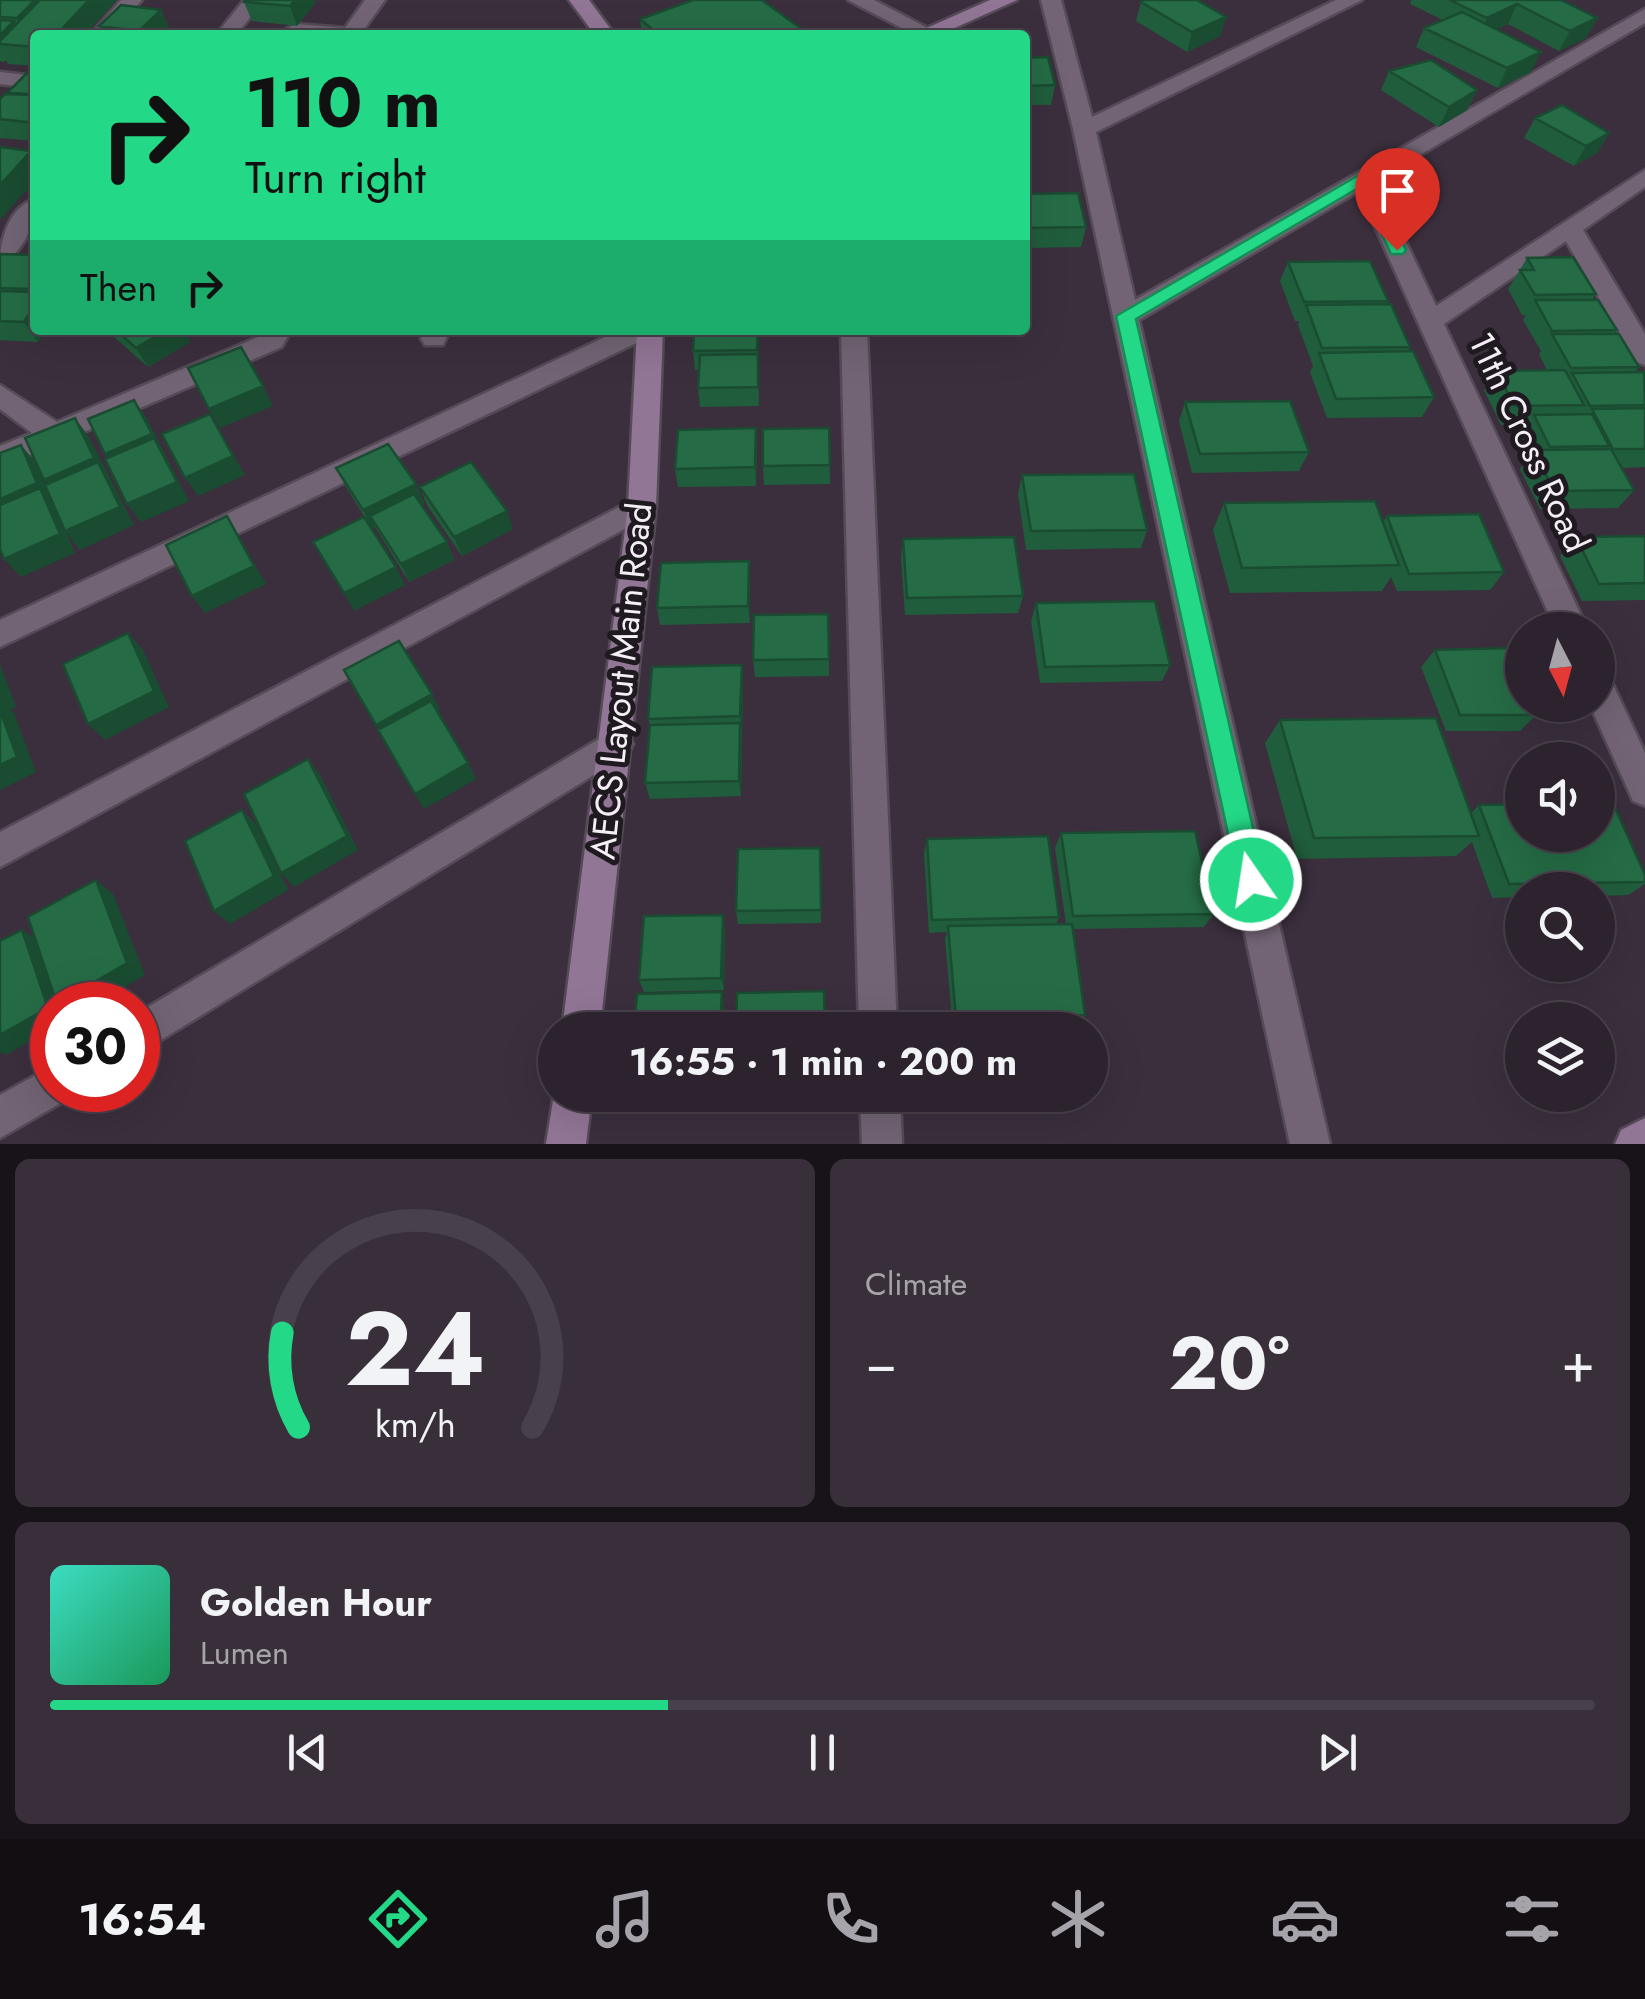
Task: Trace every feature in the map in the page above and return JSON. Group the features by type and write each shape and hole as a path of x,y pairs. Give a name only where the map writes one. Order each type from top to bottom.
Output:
{"street":[{"path":"105,30 132,0"},
{"path":"230,30 254,0"},
{"path":"353,30 374,0"},
{"path":"579,0 601,30"},
{"path":"858,0 916,30"},
{"path":"934,30 1007,0"},
{"path":"1051,0 1084,130 1310,1144"},
{"path":"1084,130 1352,0"},
{"path":"1126,316 1645,15"},
{"path":"0,78 30,81"},
{"path":"1430,322 1645,176"},
{"name":"11th Cross Road","path":"1364,178 1564,612"},
{"path":"0,254 30,213"},
{"path":"1570,228 1645,356"},
{"path":"0,458 272,342 276,335"},
{"path":"0,634 635,335"},
{"name":"AECS Layout Main Road","path":"582,1012 642,506 646,335"},
{"path":"854,335 877,1012"},
{"path":"0,395 55,434"},
{"path":"0,850 642,506"},
{"path":"1615,713 1635,744 1645,790"},
{"path":"160,1022 616,744"},
{"path":"0,1118 30,1100"},
{"path":"566,1144 570,1112"},
{"path":"881,1112 882,1144"},
{"path":"1635,1144 1645,1138"}],"building":[{"path":"0,0 35,0 17,18 0,17"},
{"path":"40,0 89,0 61,30 30,30 30,47 0,41"},
{"path":"245,0 295,0 290,6"},
{"path":"693,0 762,0 803,30 653,30 640,19"},
{"path":"1197,0 1226,17 1192,32 1141,2"},
{"path":"1450,0 1561,0 1597,18 1570,31 1517,4 1487,18"},
{"path":"121,5 161,10 140,30 99,26"},
{"path":"1462,12 1541,52 1507,68 1424,28"},
{"path":"0,20 14,21 0,35"},
{"path":"1048,57 1055,85 1030,86 1030,58"},
{"path":"1431,60 1477,90 1449,107 1389,71"},
{"path":"30,70 30,94 8,92"},
{"path":"5,94 30,95 30,122 0,119 0,99"},
{"path":"1562,105 1609,133 1586,146 1535,118"},
{"path":"0,147 30,151 30,152 0,185"},
{"path":"1078,193 1086,227 1030,228 1030,194"},
{"path":"0,254 30,255 28,289 0,288"},
{"path":"1573,257 1596,294 1535,295 1520,270 1534,270 1527,258"},
{"path":"1370,261 1388,301 1304,302 1288,262"},
{"path":"0,291 30,292 30,313 24,322 0,321"},
{"path":"1535,300 1598,300 1617,330 1552,331"},
{"path":"1391,304 1410,347 1322,348 1306,305"},
{"path":"1552,334 1619,334 1639,367 1571,368"},
{"path":"122,335 158,335 136,348"},
{"path":"694,335 758,335 757,350 693,351"},
{"path":"241,347 263,386 209,409 188,368"},
{"path":"1413,351 1434,397 1336,399 1319,353"},
{"path":"758,354 758,387 698,388 700,355"},
{"path":"1565,370 1584,405 1514,406 1497,371"},
{"path":"1644,372 1645,405 1590,406 1572,373"},
{"path":"134,400 152,434 105,454 88,419"},
{"path":"1290,401 1309,452 1200,454 1185,402"},
{"path":"1645,408 1645,449 1613,449 1592,409"},
{"path":"210,414 233,456 185,478 162,434"},
{"path":"1592,414 1609,446 1550,447 1534,415"},
{"path":"75,418 94,458 44,480 25,438"},
{"path":"756,428 755,467 675,469 678,430"},
{"path":"829,428 830,465 763,466 763,429"},
{"path":"154,438 177,482 127,504 105,459"},
{"path":"388,444 416,484 363,510 336,468"},
{"path":"21,445 37,483 0,499 0,453"},
{"path":"1611,449 1634,490 1554,491 1534,450"},
{"path":"98,462 120,507 65,531 45,485"},
{"path":"471,462 507,511 454,537 420,487"},
{"path":"1134,474 1147,530 1031,531 1022,475"},
{"path":"40,488 60,534 4,559 0,549 0,505"},
{"path":"414,494 447,542 401,564 370,516"},
{"path":"1375,501 1399,565 1242,568 1224,503"},
{"path":"1479,514 1504,572 1409,574 1387,516"},
{"path":"227,516 254,566 192,596 166,545"},
{"path":"364,517 396,567 344,593 313,542"},
{"path":"1645,536 1645,583 1599,584 1576,537"},
{"path":"1014,537 1023,596 907,598 903,539"},
{"path":"749,561 748,606 657,608 661,563"},
{"path":"1155,601 1170,665 1045,667 1036,603"},
{"path":"828,614 829,659 753,660 754,615"},
{"path":"128,633 154,691 88,724 63,664"},
{"path":"399,641 432,694 376,725 344,670"},
{"path":"1505,648 1505,715 1460,715 1435,650"},
{"path":"742,665 740,716 648,719 652,667"},
{"path":"431,701 468,763 415,794 378,730"},
{"path":"0,710 17,757 0,765"},
{"path":"1436,718 1479,836 1314,838 1280,720"},
{"path":"740,723 739,781 645,783 650,725"},
{"path":"308,759 347,836 281,873 244,794"},
{"path":"1505,804 1505,852 1615,852 1615,808 1645,882 1615,882 1615,872 1505,873 1479,805"},
{"path":"242,810 274,876 214,911 185,841"},
{"path":"1195,831 1214,914 1073,916 1061,833"},
{"path":"1048,836 1059,917 932,920 927,839"},
{"path":"820,848 821,910 736,911 738,849"},
{"path":"96,880 127,963 95,982 50,982 28,917"},
{"path":"723,915 721,978 639,980 644,916"},
{"path":"1072,924 1085,1012 955,1012 948,926"},
{"path":"22,930 39,982 30,982 30,1018 0,1035 0,941"},
{"path":"824,991 825,1012 736,1012 737,993"},
{"path":"722,992 721,1012 636,1012 637,994"}],"route":[{"path":"1251,880 1126,316 1364,178 1397,250"}]}
